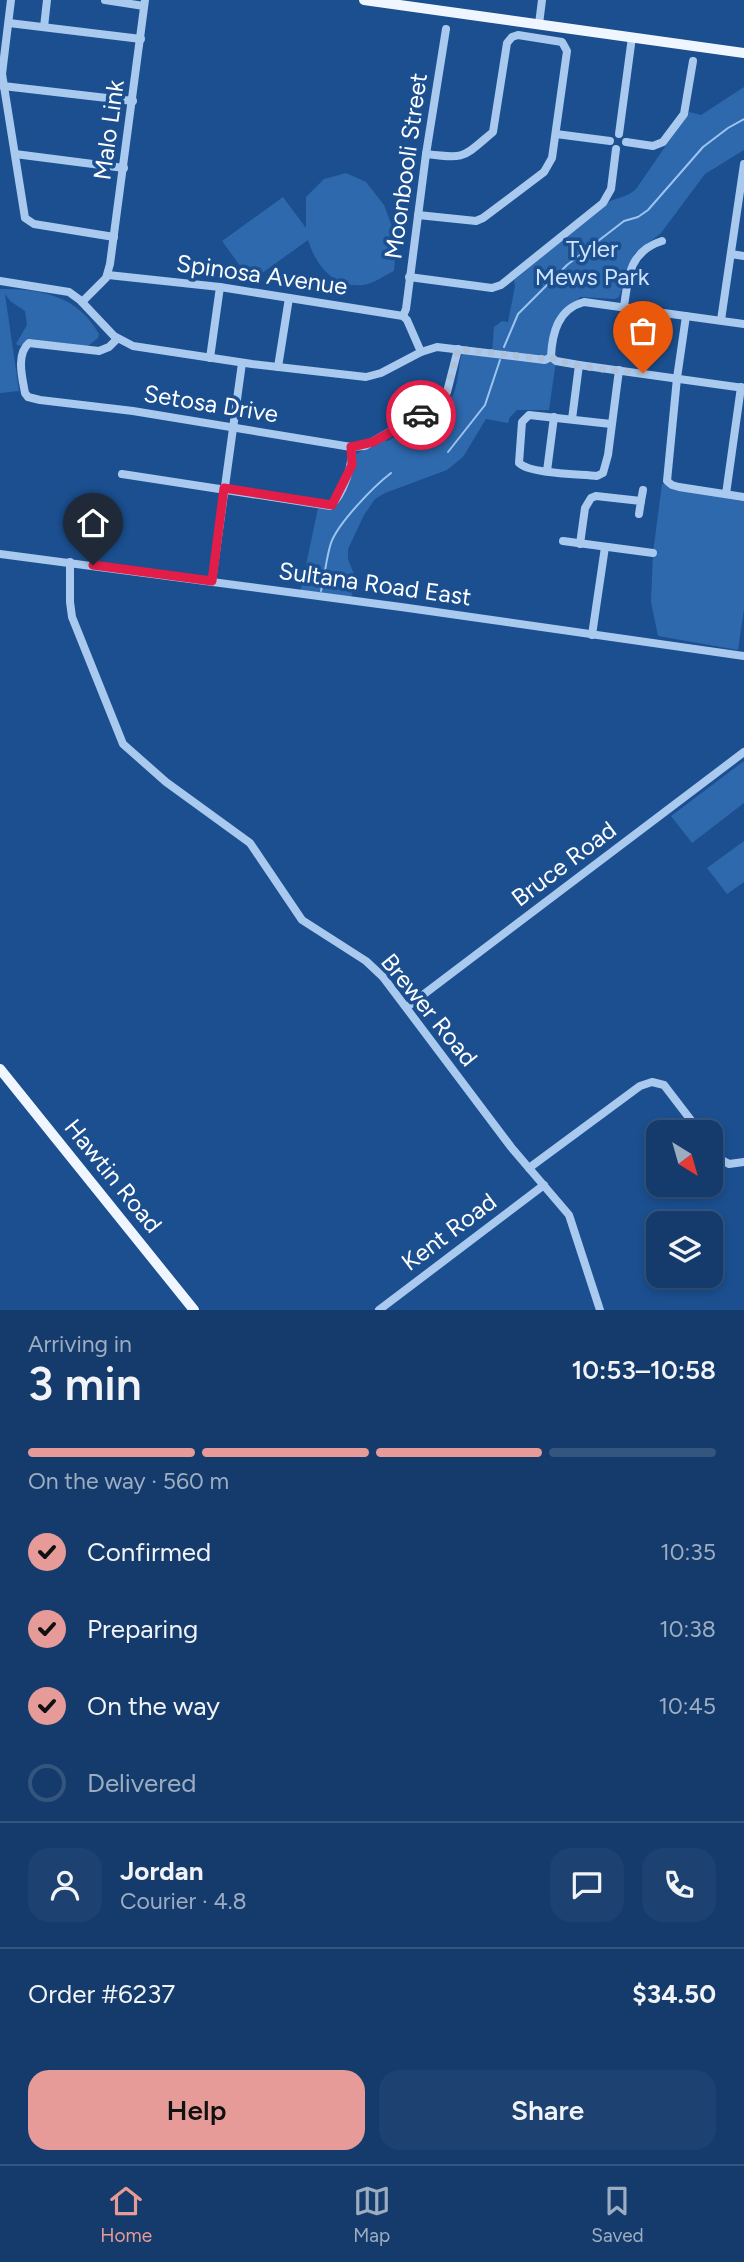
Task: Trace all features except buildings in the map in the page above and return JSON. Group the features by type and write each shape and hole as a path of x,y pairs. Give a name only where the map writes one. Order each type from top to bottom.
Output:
{"main road":[{"path":"364,0 744,53"},
{"name":"Hawtin Road","path":"0,1069 194,1310"}],"street":[{"path":"11,0 2,74 25,218 114,237"},
{"path":"44,27 47,0"},
{"path":"105,0 144,3"},
{"path":"539,24 542,0"},
{"name":"Malo Link","path":"108,275 144,3"},
{"path":"9,23 141,39"},
{"name":"Moonbooli Street","path":"405,312 446,29"},
{"path":"418,215 471,222 483,218 544,172 551,162 556,134 567,51 565,45 562,42 518,35 512,37 507,43 492,132 469,152 457,158 426,154"},
{"path":"619,134 632,37"},
{"path":"626,142 653,146 663,142 684,114 693,61"},
{"path":"3,86 133,101"},
{"path":"556,134 610,141"},
{"path":"610,141 612,136 619,134 626,142"},
{"path":"610,141 616,149 621,149 626,142"},
{"path":"409,277 492,288 505,282 603,203 611,189 616,149"},
{"path":"15,154 124,168"},
{"path":"721,320 744,164"},
{"path":"624,307 632,262 646,249 662,241"},
{"path":"731,254 744,256"},
{"path":"81,301 108,275"},
{"name":"Spinosa Avenue","path":"108,275 405,312"},
{"path":"0,281 62,290 81,301 115,337 133,346 242,363 357,377 374,376 421,352 437,347 552,358 579,365 742,388 726,494"},
{"path":"210,358 220,287"},
{"path":"278,367 289,298"},
{"path":"552,358 556,326 575,304 584,302 744,324"},
{"path":"405,312 421,352"},
{"path":"686,316 667,481 679,487 744,497"},
{"name":"Setosa Drive","path":"115,337 103,348 91,351 30,343 23,348 21,354 25,393 40,400 234,427 351,447 373,442 440,403 447,392 458,349"},
{"path":"212,581 242,363"},
{"path":"572,419 579,365"},
{"path":"611,424 529,415 522,422 519,463 525,468 600,476 606,467 619,370"},
{"path":"547,471 554,417"},
{"path":"122,474 332,505 352,465 351,447"},
{"path":"639,514 643,490"},
{"path":"580,544 585,508 591,498 596,496 641,501"},
{"path":"563,541 653,553"},
{"path":"592,635 605,547"},
{"name":"Sultana Road East","path":"0,554 744,656"},
{"name":"Brewer Road","path":"70,562 72,617 123,744 166,782 250,843 302,920 366,961 383,977 529,1168 569,1215 600,1310"},
{"name":"Bruce Road","path":"407,1007 744,752"},
{"path":"529,1168 640,1086 652,1082 664,1085 691,1120"},
{"path":"723,1161 729,1164 744,1161"},
{"name":"Kent Road","path":"379,1310 544,1185"}],"green space":[{"name":"Tyler Mews Park","path":"744,87 744,150 705,174 661,233 634,254 619,297 580,297 569,309 552,343 556,361 549,410 517,410 508,423 486,419 463,457 447,470 375,499 348,549 348,559 354,574 351,600 300,593 318,508 332,510 336,507 354,467 356,454 383,440 388,441 443,407 454,393 463,350 492,354 494,327 502,321 508,322 514,280 607,203 636,189 689,112 701,115"},
{"path":"346,173 366,182 384,205 397,240 394,271 363,285 343,283 321,266 308,240 251,281 222,241 283,197 306,228 306,197 324,179"},
{"path":"0,289 44,293 69,303 90,321 99,334 98,338 88,346 30,339 20,346 16,344 27,325 25,311 5,294 19,391 0,393"},
{"path":"662,484 744,497 744,609 738,650 658,636 651,602 653,553"},
{"path":"744,761 744,803 692,843 671,816"},
{"path":"744,841 744,882 727,894 707,868"}],"waterway":[{"path":"504,347 518,314 567,265 624,221 638,217 648,210 703,147 744,119"},
{"path":"448,452 485,405 500,360"},
{"path":"321,591 329,549 335,535 357,505 391,473"}],"way so far":[{"path":"421,415 440,403 447,392 458,349 492,355 545,359 551,357 556,361 579,365 643,373"}],"route":[{"path":"93,565 212,581 224,488 332,505 352,465 351,447 365,446 421,415"}]}
